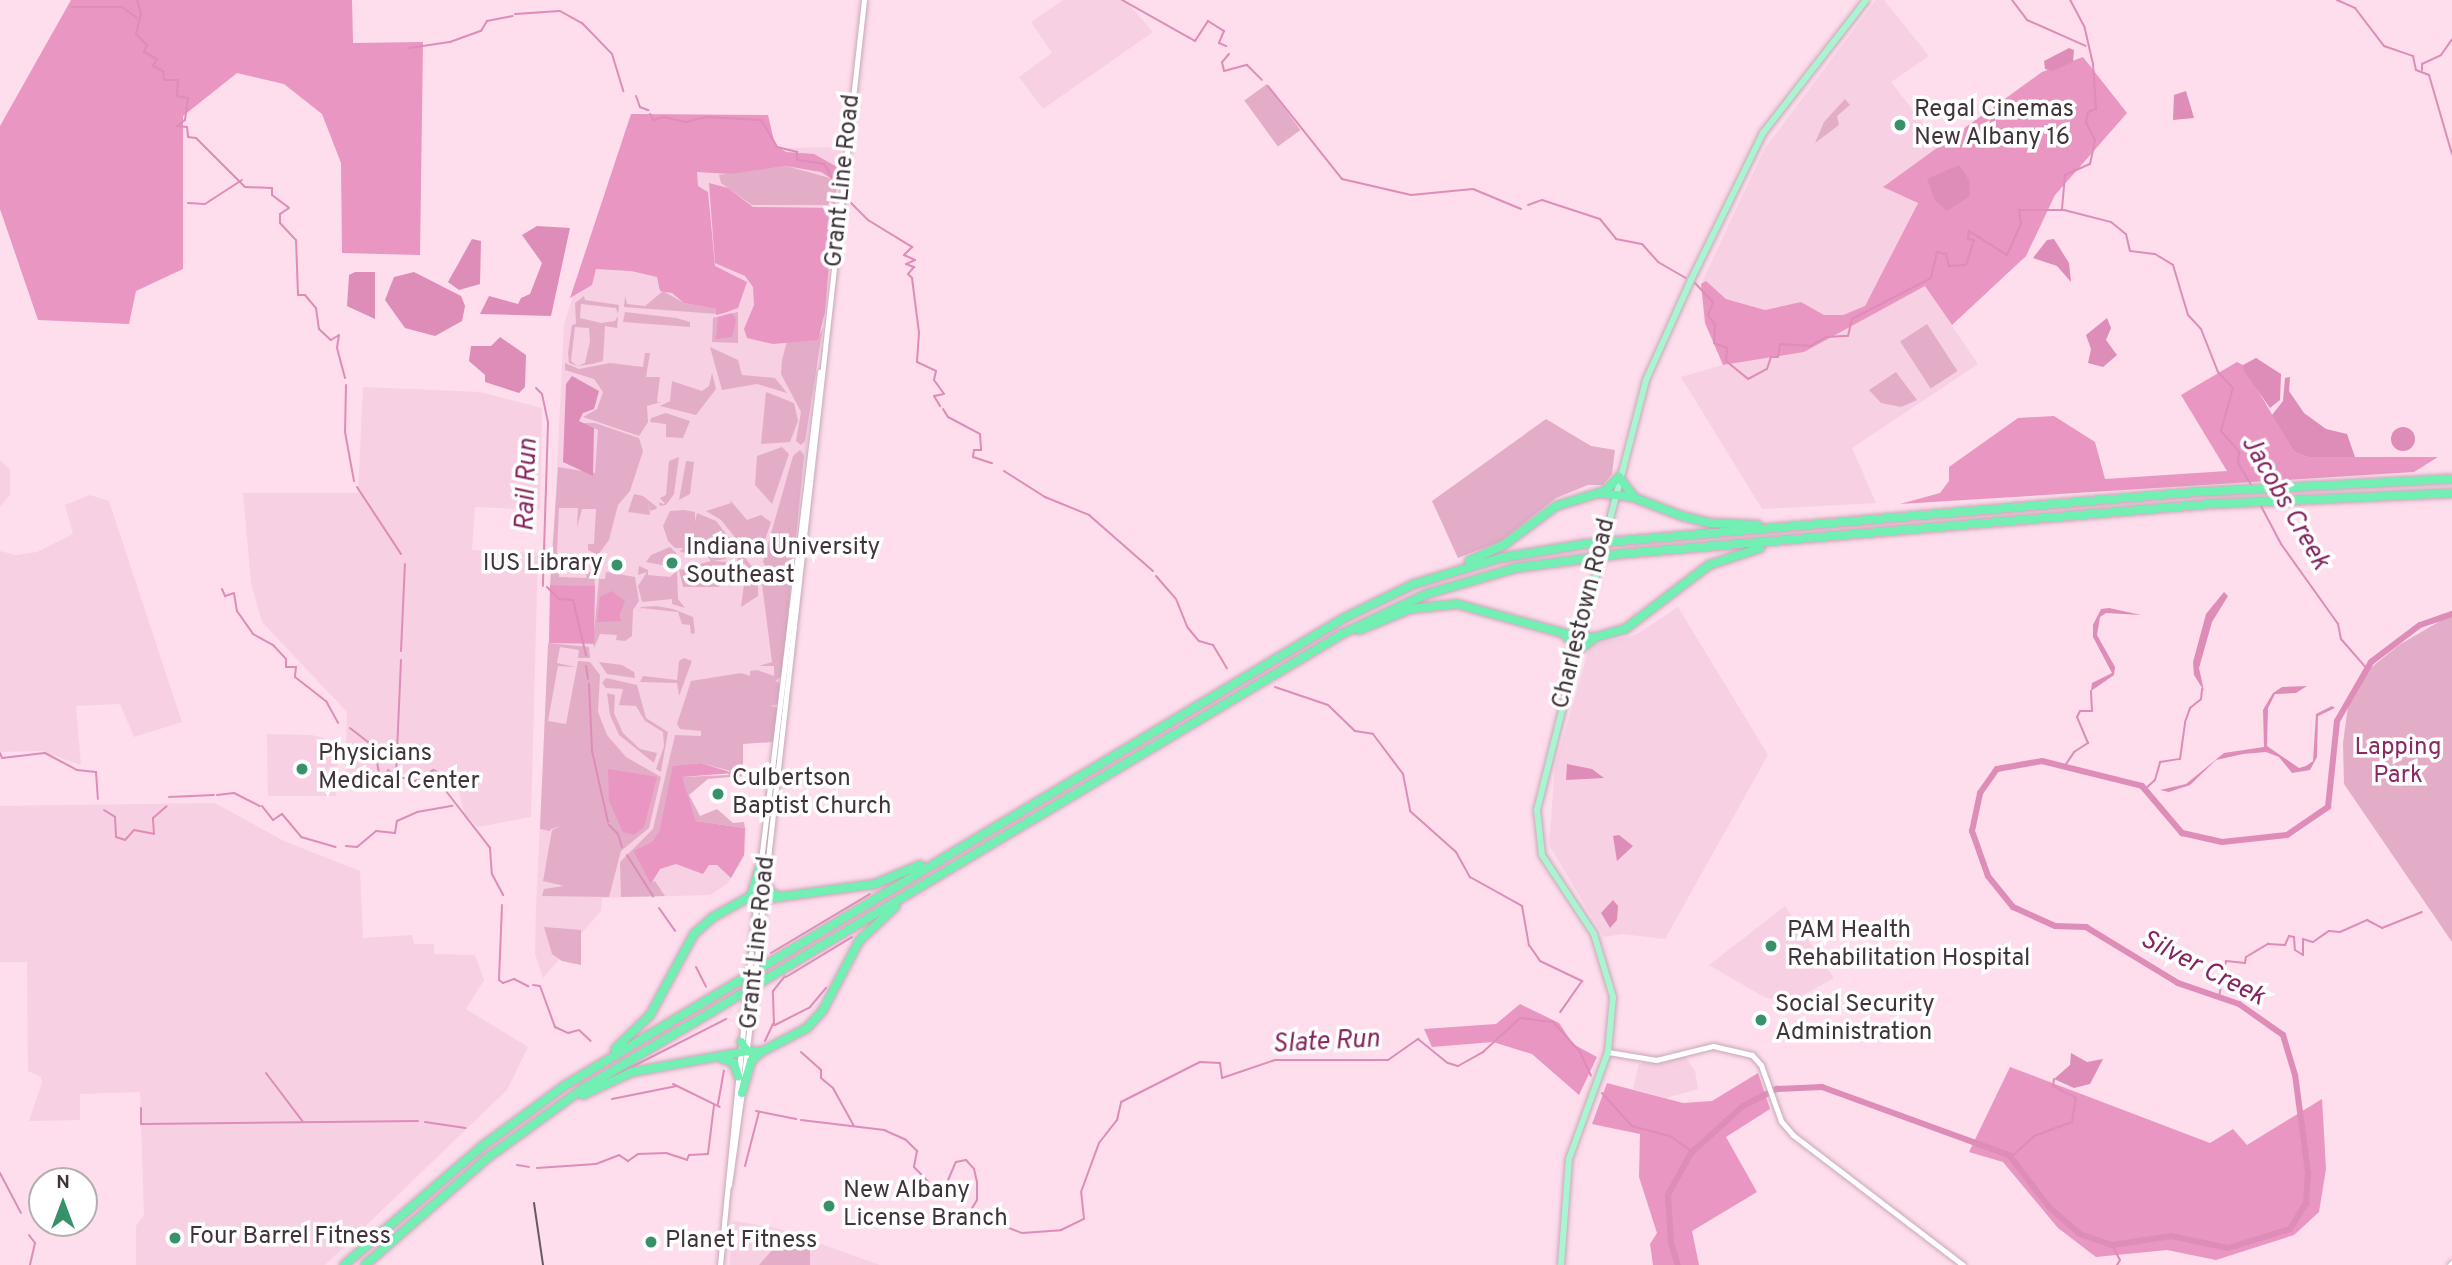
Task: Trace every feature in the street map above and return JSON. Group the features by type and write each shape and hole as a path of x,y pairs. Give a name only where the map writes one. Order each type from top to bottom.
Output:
{"highway":[{"path":"1596,494 1619,477 1634,498"},
{"path":"1414,584 1487,561 1556,548 2239,489 2452,479"},
{"path":"365,1265 439,1200 543,1116 1284,668 1390,609 1503,571 1620,554 2272,500 2452,493"},
{"path":"344,1265 521,1115 564,1086 1344,618 1414,584 1497,549 1563,502 1596,494 1615,495 1634,498 1691,519 1720,524 1870,520"},
{"path":"1284,668 1397,614 1433,605 1478,607 1563,633 1596,637 1632,626 1718,560 1758,548 1838,536"},
{"path":"1563,633 1572,642 1575,654 1596,637"},
{"path":"746,901 759,903 780,897 885,881 982,834"},
{"path":"742,1093 751,1062 761,1052 807,1028 871,927 957,865"},
{"path":"564,1086 643,1023 700,928 746,901 754,892 761,866"},
{"path":"766,883 770,892 780,897"},
{"path":"741,1042 744,1052"},
{"path":"543,1116 632,1072 720,1059 744,1052 761,1052"},
{"path":"720,1059 734,1063 738,1076"}],"main road":[{"name":"Grant Line Road","path":"741,1042 751,953 759,903 766,883 792,671 822,362 864,0"},
{"name":"Charlestown Road","path":"1561,1265 1569,1159 1608,1052 1614,1011 1607,965 1594,934 1546,863 1537,828 1540,792 1619,477 1654,360 1763,133 1866,0"},
{"name":"Grant Line Road","path":"720,1265 738,1076 752,1005 758,948 761,866 786,670 811,417 822,362"},
{"path":"1608,1052 1657,1059 1719,1046 1752,1055 1766,1078 1783,1124 1801,1142 1963,1265"},
{"name":"Grant Line Road","path":"727,1189 734,1172 744,1052"}],"shaded area":[{"path":"71,0 352,0 353,43 423,42 420,255 342,253 341,163 322,114 284,84 237,73 183,116 183,269 136,291 129,324 38,320 0,209 0,126"},
{"path":"1063,0 1125,0 1153,32 1043,109 1019,77 1052,53 1031,22"},
{"path":"1876,0 1884,0 1929,56 1891,82 1941,146 1884,187 1918,202 1865,306 1843,315 1824,315 1801,302 1765,310 1726,299 1706,281 1701,284 1765,148"},
{"path":"2069,48 2074,50 2073,62 2052,71 2045,69 2044,61"},
{"path":"2083,57 2127,113 2055,195 2026,256 1952,325 1925,286 1804,352 1723,365 1705,323 1701,284 1706,281 1726,299 1765,310 1801,302 1824,315 1843,315 1865,306 1918,203 1883,187 2042,72"},
{"path":"2186,91 2194,118 2173,120 2174,95"},
{"path":"631,114 768,115 775,145 786,152 814,154 839,168 835,181 821,172 786,166 730,174 697,172 698,186 708,192 715,266 747,282 738,308 716,315 716,309 684,303 672,293 660,291 657,277 631,271 596,269 592,285 570,298"},
{"name":"Indiana University Southeast","path":"842,147 772,740 738,741 681,778 696,824 746,828 745,855 728,883 710,895 602,898 601,911 543,978 535,954 536,907 564,324 620,151"},
{"path":"1959,165 1969,180 1970,196 1947,211 1935,200 1927,179"},
{"path":"709,183 728,188 753,207 834,208 825,312 818,340 773,344 747,338 744,329 754,305 753,287 745,276 715,263"},
{"path":"537,226 570,228 551,316 480,314 489,296 518,304 521,298 530,294 542,263 522,235"},
{"path":"472,239 481,241 480,284 459,290 448,282"},
{"path":"2054,239 2069,263 2071,282 2057,266 2033,258 2047,240"},
{"path":"355,272 375,272 375,319 347,306 349,275"},
{"path":"414,272 461,296 465,306 462,321 435,336 405,328 385,300 394,277"},
{"path":"1925,286 1978,364 1852,448 1876,503 1762,509 1681,377 1723,365 1804,352"},
{"path":"732,313 736,320 732,337 716,339 718,317"},
{"path":"2107,318 2111,328 2106,340 2117,355 2103,367 2088,363 2091,349 2086,335"},
{"path":"500,337 526,355 525,387 519,393 485,382 485,375 469,361 471,346 491,346"},
{"path":"2256,358 2281,374 2280,400 2270,408 2244,371 2243,365"},
{"path":"2237,362 2243,365 2294,452 2308,457 2438,457 2414,472 1900,504 1940,493 1949,481 1949,467 2018,418 2054,416 2095,442 2105,479 2227,471 2181,395"},
{"path":"572,376 599,391 594,409 583,413 579,421 594,428 593,476 563,462 566,384"},
{"path":"2290,377 2289,391 2304,413 2326,429 2347,434 2355,457 2308,457 2294,452 2272,415 2283,401 2285,378"},
{"path":"363,387 480,392 542,408 540,510 475,507 472,550 538,553 531,817 478,827 465,815 455,776 403,774 345,780 347,712 262,622 251,583 243,493 358,493"},
{"path":"2403,427 2412,430 2415,439 2412,448 2403,451 2394,448 2391,439 2394,430"},
{"path":"0,460 10,469 10,495 0,507"},
{"path":"90,495 109,501 182,722 134,737 120,704 76,706 81,765 41,751 0,752 0,551 16,555 37,552 73,534 65,505"},
{"path":"550,585 595,586 594,644 549,643"},
{"path":"612,591 625,601 619,616 622,621 597,622 600,597"},
{"path":"2224,592 2228,596 2212,622 2199,668 2204,691 2194,675 2193,662 2206,614"},
{"path":"1678,607 1768,755 1665,939 1622,934 1604,937 1549,845 1555,766 1590,645 1636,635"},
{"path":"2109,608 2141,615 2106,613 2100,617 2097,635 2115,667 2114,675 2091,691 2092,683 2112,673 2093,637 2093,625 2101,609"},
{"path":"2307,686 2296,693 2275,694 2268,708 2267,746 2299,768 2306,766 2313,761 2316,714 2332,706 2335,708 2318,716 2317,757 2310,770 2292,773 2279,757 2266,752 2243,754 2216,760 2190,785 2169,792 2160,790 2186,784 2224,753 2264,747 2263,710 2273,693 2282,687"},
{"name":"Physicians Medical Center","path":"267,734 312,735 338,742 336,796 268,796"},
{"path":"701,763 733,773 682,777 696,821 745,828 744,855 731,878 717,865 709,865 703,874 676,864 660,869 651,884 633,851 652,842 659,832 673,766"},
{"path":"1567,764 1592,769 1604,778 1566,780"},
{"path":"608,769 657,777 644,827 634,835 623,832 609,801"},
{"path":"215,803 284,841 360,871 363,938 412,935 414,944 434,944 434,954 475,955 484,980 466,1009 528,1047 507,1090 325,1265 136,1265 136,1226 144,1215 140,1092 80,1094 80,1120 29,1121 42,1083 41,1077 28,1071 27,962 0,962 0,806"},
{"path":"1619,835 1633,846 1617,861 1613,836"},
{"path":"1613,900 1618,906 1617,920 1610,928 1601,913"},
{"name":"PAM Health Rehabilitation Hospital","path":"1785,906 1834,978 1789,1003 1764,997 1709,965"},
{"path":"1520,1004 1559,1023 1573,1044 1597,1057 1579,1095 1532,1054 1493,1042 1432,1047 1424,1029 1496,1024"},
{"path":"2071,1053 2087,1062 2103,1059 2090,1084 2074,1088 2054,1079 2070,1065"},
{"path":"1685,1056 1695,1071 1698,1089 1666,1098 1633,1089 1639,1064"},
{"path":"2010,1067 2210,1143 2233,1129 2247,1145 2322,1099 2326,1169 2319,1212 2294,1235 2216,1260 2167,1250 2096,1257 2058,1228 2003,1162 1969,1152"},
{"path":"1758,1073 1770,1109 1726,1137 1757,1192 1692,1231 1699,1265 1653,1265 1650,1244 1657,1233 1639,1177 1640,1134 1592,1124 1607,1083 1683,1103 1712,1101"},
{"path":"732,1222 776,1228 880,1265 730,1265"}],"green space":[{"path":"1267,84 1301,130 1278,147 1244,100"},
{"path":"1845,99 1850,105 1837,116 1839,125 1815,143 1824,122"},
{"path":"786,166 837,180 835,206 830,201 828,205 752,205 721,183 719,175"},
{"path":"663,291 684,303 716,309 717,314 624,307 625,296 627,304 645,306"},
{"path":"584,296 585,300 619,305 618,314 616,308 581,304 580,318 601,323 615,321 618,316 617,328 605,326 603,361 578,366 585,363 590,341 589,328 575,327 571,361 577,366 569,363 568,353 572,325 576,324 575,303"},
{"path":"625,312 676,318 690,322 690,327 623,322"},
{"path":"738,312 738,343 712,342 713,318"},
{"path":"1927,324 1957,371 1931,388 1900,341"},
{"path":"823,327 805,441 801,445 796,441 801,412 781,374 782,360 787,341 817,340"},
{"path":"710,347 738,360 742,375 775,378 787,393 757,384 722,390"},
{"path":"645,353 650,353 646,377 660,377 657,402 661,402 647,406 648,422 639,436 583,417 597,409 603,392 594,379 565,370 565,363 579,369 610,363 643,367"},
{"path":"1896,372 1917,400 1901,407 1881,403 1869,390"},
{"path":"712,373 716,389 696,415 660,406 670,401 672,381 702,391 709,386"},
{"path":"766,392 794,403 798,421 790,442 761,444"},
{"path":"666,413 690,421 683,438 666,437 666,424 650,422 651,418"},
{"path":"1546,419 1591,446 1615,450 1612,474 1603,485 1588,485 1556,498 1501,541 1458,558 1432,501"},
{"path":"583,423 595,423 639,438 643,451 630,491 618,505 609,540 598,555 588,550 588,544 594,544 596,509 582,509 577,528 578,508 559,508 557,553 574,559 559,563 559,577 586,578 587,572 594,572 595,586 550,585 558,467 595,473 598,430"},
{"path":"782,447 789,454 772,504 755,485 757,456"},
{"path":"800,450 804,455 793,566 783,570 766,567 763,562 793,456"},
{"path":"679,457 674,494 666,505 660,506 659,502 665,504 660,498 666,495 669,461"},
{"path":"686,461 694,462 690,494 679,500"},
{"path":"634,494 643,496 657,507 656,509 650,511 648,501 650,515 628,512"},
{"path":"730,500 747,520 761,515 771,522 761,552 743,547 721,520 706,511 731,503"},
{"path":"670,511 695,512 695,522 697,513 716,521 737,548 726,559 713,561 731,562 726,572 696,565 711,561 705,553 693,548 688,553 680,552 683,548 675,548 668,541 663,526"},
{"path":"670,547 676,553 677,568 646,562 651,555"},
{"path":"738,549 758,574 758,596 741,607 746,564 737,563"},
{"path":"639,566 648,570 648,575 670,577 677,571 678,599 685,608 672,604 672,599 642,602 638,586 647,572 638,575"},
{"path":"696,567 714,575 720,587 683,587 679,570"},
{"path":"606,572 635,577 639,601 633,610 632,636 625,641 616,640 617,635 600,634 594,648 599,579 605,579"},
{"path":"768,573 789,577 791,582 783,675 775,681 780,683 778,704 771,706 778,708 773,742 743,744 743,776 708,779 689,795 700,816 717,809 733,823 744,822 745,828 696,821 681,777 728,775 730,771 701,763 674,766 659,832 653,842 633,851 651,883 655,881 665,896 621,897 620,862 653,829 675,735 701,736 701,731 680,729 677,724 691,681 741,673 750,676 750,671 757,670 774,676 774,666 759,666 772,662 762,584"},
{"path":"641,607 673,609 693,617 695,633 691,634 690,625 682,624 678,612 641,608 638,612"},
{"name":"Lapping Park","path":"2452,614 2452,942 2344,784 2343,743 2348,706 2363,674 2399,645"},
{"path":"548,643 589,647 590,658 578,658 579,650 560,647 557,663 576,667 558,666 548,721 566,724 578,661 590,662 600,675 598,712 607,735 626,757 661,777 649,828 621,851 609,897 542,896 544,889 564,886 543,881 552,830 561,826 551,829 550,831 540,829"},
{"path":"684,658 692,661 679,696 677,683 640,682 643,676 677,680 679,661"},
{"path":"599,662 622,665 634,672 635,678 607,674"},
{"path":"606,678 637,685 646,718 668,732 661,772 656,769 664,746 663,732 645,721 636,706 619,705 623,689 606,688 602,683"},
{"path":"607,693 615,695 614,713 623,733 640,749 657,753 654,763 619,735 610,715"},
{"path":"544,927 581,930 581,965 562,961 552,954"},
{"path":"796,1242 810,1244 810,1265 759,1265 773,1249"}],"waterway":[{"name":"Slate Run","path":"137,0 141,14 136,34 147,45 144,52 157,59 153,66 163,71 164,80 178,80 177,96 188,98 185,120 177,126 187,127 188,137 196,138 245,187 272,188 272,195 289,208 280,214 280,223 296,240 298,295 305,295 316,308 319,329 331,340 339,335 337,348 345,378"},
{"path":"1122,0 1195,41 1208,21 1224,31 1219,43 1226,46"},
{"path":"2012,0 2027,20 2086,46"},
{"name":"Jacobs Creek","path":"2062,209 2065,175 2090,164 2095,140 2086,122 2088,112 2096,109 2093,64 2084,26 2070,0"},
{"path":"2337,0 2355,8 2384,46 2413,56 2416,70 2429,75 2452,154"},
{"path":"72,7 122,7 137,18"},
{"path":"515,14 560,11 582,23 612,54 623,91"},
{"path":"409,48 450,42 481,31 487,21 513,16"},
{"path":"2422,70 2422,64 2441,55 2452,39"},
{"path":"1229,54 1222,62 1224,71 1247,65 1262,80"},
{"path":"1268,86 1342,179 1411,195 1473,189 1521,209"},
{"path":"636,96 640,107 648,110"},
{"path":"650,114 653,120 664,117 686,122 706,117 761,120 777,147 797,152 797,160 824,164 838,188"},
{"path":"188,203 205,204 242,180"},
{"path":"845,197 868,220 912,247 904,255 915,260 906,264 914,267 908,274 912,278 919,333 917,362 936,371 934,380 944,394 934,396 940,406"},
{"path":"1528,205 1542,200 1600,219 1616,239 1642,244 1658,262 1686,278"},
{"path":"1695,283 1713,302 1708,315 1715,325 1714,343 1727,348 1726,361 1748,379 1767,369 1771,357 1778,357 1780,344 1810,346 1826,337 1848,336 1852,319 1931,278 1937,252 1946,254 1949,266 1966,265 1974,240 1968,239 1969,231 2007,255 2021,223 2019,210 2064,210 2111,222 2126,234 2130,251 2155,254 2173,265 2188,315 2201,329 2218,372 2233,388 2221,431 2239,452 2238,463 2251,485"},
{"name":"Slate Run","path":"346,385 345,432 354,481"},
{"name":"Rail Run","path":"536,388 542,394 548,423 543,586"},
{"path":"943,409 948,417 980,434 981,450 974,450 973,457 992,463"},
{"path":"1004,471 1045,497 1089,515 1153,571"},
{"name":"Slate Run","path":"357,487 401,554"},
{"name":"Jacobs Creek","path":"2261,506 2281,544 2338,624 2341,639 2367,669"},
{"name":"Slate Run","path":"401,651 405,564"},
{"path":"1156,576 1176,599 1188,628 1199,641 1213,645 1227,668"},
{"name":"Rail Run","path":"547,587 559,599 573,600 586,655"},
{"path":"222,589 225,596 234,593 237,611 253,634 273,645 286,659 286,667 296,667 295,677 326,701 338,723"},
{"name":"Silver Creek","path":"1678,1265 1671,1243 1668,1195 1691,1153 1743,1106 1777,1089 1822,1087 2009,1155 2049,1207 2080,1234 2112,1245 2171,1236 2228,1248 2290,1229 2306,1203 2308,1172 2295,1075 2283,1035 2239,1004 2178,983 2086,927 2055,926 2013,907 1988,876 1972,831 1980,793 1997,769 2042,761 2142,786 2182,833 2222,842 2287,835 2328,807 2337,721 2371,662 2420,625 2452,614"},
{"name":"Slate Run","path":"401,660 396,776 415,781 433,770 453,779 452,789 446,791 490,848 492,874 503,895"},
{"name":"Rail Run","path":"586,666 588,679"},
{"name":"Rail Run","path":"589,684 592,751 608,822"},
{"path":"1275,687 1328,705 1355,731 1373,734 1403,774 1410,811 1456,852 1470,877 1522,906 1529,945 1540,961 1582,981 1560,1012"},
{"path":"2145,789 2155,780 2160,762 2180,759 2185,722 2190,708 2201,699 2202,689"},
{"path":"2064,767 2074,752 2088,743 2077,717 2080,711 2092,711 2091,691"},
{"path":"350,728 374,747 379,773 386,776 388,770 395,776"},
{"path":"0,753 2,758 45,753 77,770 96,772 98,799"},
{"path":"217,795 234,793 260,806"},
{"path":"169,797 214,795"},
{"path":"104,810 115,817 116,837 125,840 134,830 154,834 153,818 167,806"},
{"path":"262,806 273,820 282,814 301,837 336,847"},
{"path":"346,846 357,847 376,831 395,833 397,821 417,812 452,806"},
{"name":"Rail Run","path":"609,825 618,834 622,847"},
{"name":"Rail Run","path":"627,855 653,896"},
{"path":"771,953 870,894"},
{"name":"Slate Run","path":"502,905 499,980 503,983 514,979 528,986"},
{"name":"Rail Run","path":"659,908 675,931"},
{"path":"2219,997 2226,961 2245,963 2246,957 2268,944 2285,945 2289,936 2294,937 2295,950 2303,955 2303,939 2313,942 2329,931 2340,932 2367,920 2382,928 2422,912"},
{"path":"786,977 852,937"},
{"name":"Rail Run","path":"696,967 706,987"},
{"path":"774,1025 773,991 785,976"},
{"name":"Slate Run","path":"533,985 540,986 555,1027 568,1033 579,1030 591,1041"},
{"path":"775,1025 810,1007 826,988"},
{"name":"Slate Run","path":"801,1120 884,1130 906,1140 917,1151 914,1167 935,1189 946,1185 956,1162 966,1160 974,1169 977,1182 977,1200 971,1210 975,1221 992,1214 1001,1225 1022,1233 1061,1230 1084,1219 1081,1192 1099,1143 1117,1120 1121,1102 1200,1062 1220,1063 1222,1078 1275,1060 1388,1060 1418,1039 1448,1063 1458,1066 1483,1052 1520,1018 1554,1022"},
{"path":"614,1076 726,1019"},
{"path":"1554,1023 1580,1052 1591,1076"},
{"path":"765,1041 773,1024"},
{"name":"Rail Run","path":"801,1052 821,1070 821,1078 833,1088 854,1126"},
{"path":"718,1104 724,1071"},
{"path":"266,1073 303,1122"},
{"path":"2011,1157 2034,1136 2072,1122 2076,1098 2053,1086 2054,1079"},
{"name":"Slate Run","path":"673,1084 720,1107"},
{"path":"612,1099 677,1086"},
{"path":"1602,1093 1632,1126 1670,1136 1693,1152"},
{"path":"537,1168 596,1164 619,1155 628,1161 638,1154 666,1153 687,1160 689,1155 708,1154 714,1105"},
{"path":"141,1108 141,1124 418,1121"},
{"name":"Slate Run","path":"756,1111 796,1119"},
{"path":"745,1166 759,1112"},
{"path":"425,1122 466,1128"},
{"path":"517,1165 529,1167"},
{"path":"0,1173 21,1213"},
{"path":"30,1237 35,1243 30,1265"},
{"path":"2112,1245 2120,1260 2117,1265"}],"railway":[{"path":"534,1203 543,1265"}],"place":[{"name":"Regal Cinemas New Albany 16","path":"1900,125"},
{"name":"Indiana University Southeast","path":"672,563"},
{"name":"IUS Library","path":"617,565"},
{"name":"Physicians Medical Center","path":"302,769"},
{"name":"Culbertson Baptist Church","path":"718,794"},
{"name":"PAM Health Rehabilitation Hospital","path":"1771,946"},
{"name":"Social Security Administration","path":"1761,1020"},
{"name":"New Albany License Branch","path":"829,1206"},
{"name":"Four Barrel Fitness","path":"175,1238"},
{"name":"Planet Fitness","path":"651,1242"}]}
